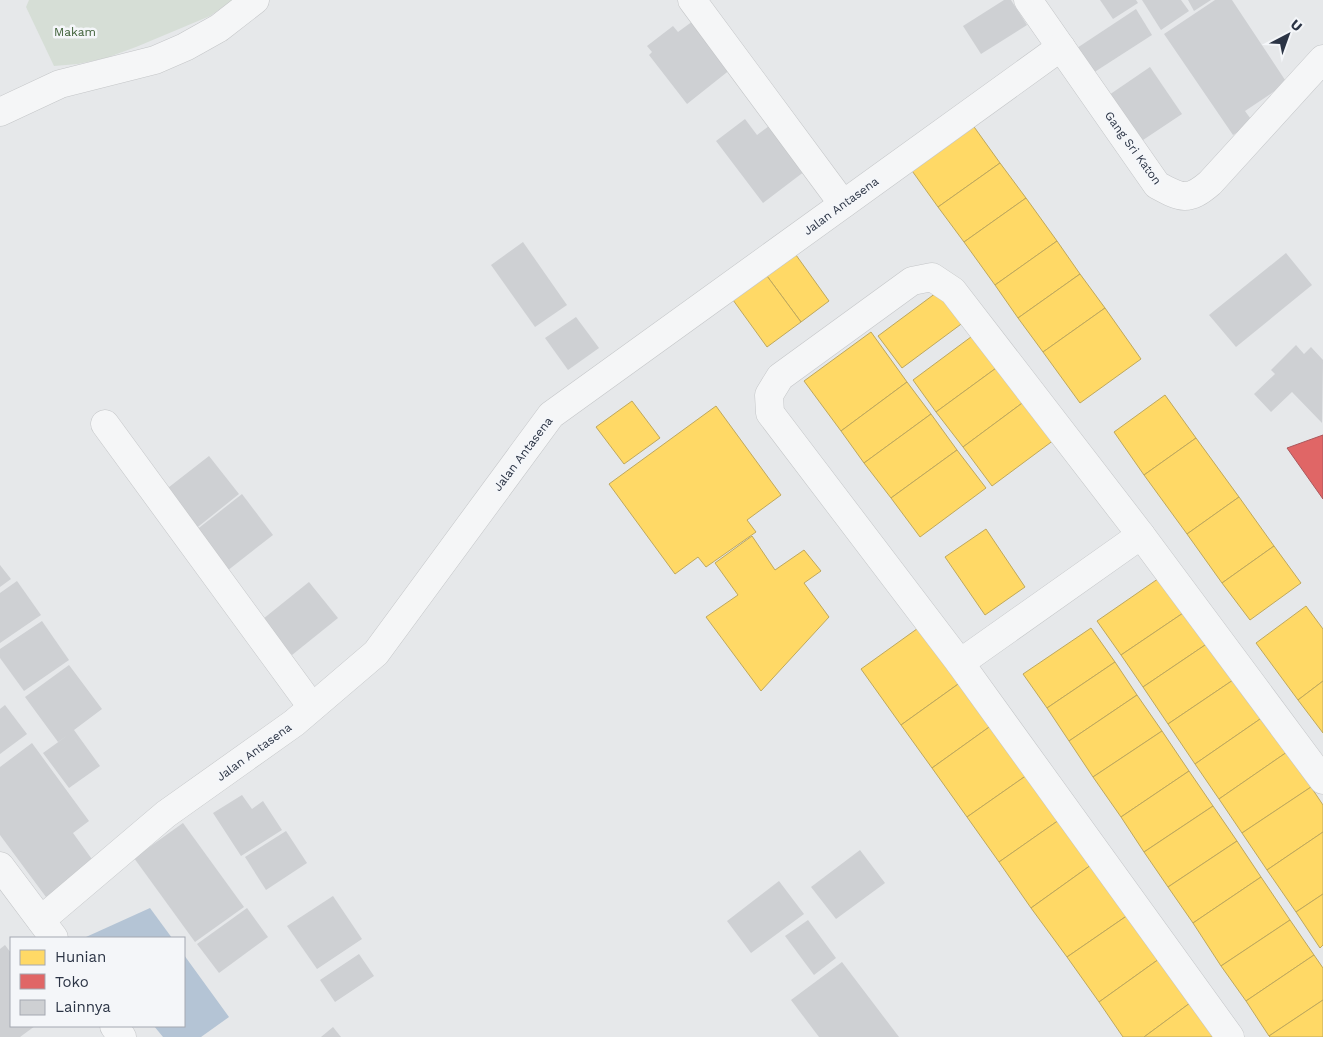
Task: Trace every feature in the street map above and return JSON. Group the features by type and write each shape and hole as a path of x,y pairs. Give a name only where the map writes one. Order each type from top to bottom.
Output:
{"street":[{"path":"0,112 60,84 154,60 185,47 220,28 255,0"},
{"path":"692,0 843,204"},
{"name":"Gang Sri Katon","path":"1028,0 1157,185 1172,193 1186,197 1200,192 1210,183 1323,59"},
{"name":"Jalan Antasena","path":"47,929 166,814 294,723 376,653 551,415 1061,47"},
{"path":"1230,1037 960,663 770,413 769,395 780,377 912,281 932,277 953,291 1141,535 1323,780"},
{"path":"105,424 312,707"},
{"path":"960,663 1141,535"},
{"path":"0,866 47,929"}],"green space":[{"name":"Makam","path":"29,0 233,0 210,16 136,47 106,58 78,64 54,66 26,7"}],"water":[{"path":"150,908 171,937 86,937"},
{"path":"185,956 229,1017 201,1037 163,1037 155,1027 185,1027"}],"building: Hunian":[{"path":"972,124 1000,163 938,207 910,168"},
{"path":"1000,163 1026,198 964,242 938,207"},
{"path":"1026,198 1057,241 995,285 964,242"},
{"path":"1057,241 1080,274 1018,318 995,285"},
{"path":"796,255 829,301 801,322 767,276"},
{"path":"1080,274 1105,308 1043,352 1018,318"},
{"path":"767,276 801,322 767,347 733,300"},
{"path":"944,287 968,319 902,368 878,336"},
{"path":"1105,308 1141,359 1080,403 1043,352"},
{"path":"979,331 1003,363 936,412 913,380"},
{"path":"871,332 907,382 841,431 804,381"},
{"path":"1003,363 1029,398 963,447 936,412"},
{"path":"907,382 931,414 864,463 841,431"},
{"path":"1165,395 1196,438 1144,475 1114,432"},
{"path":"1029,398 1058,437 992,486 963,447"},
{"path":"632,401 660,438 624,464 596,427"},
{"path":"716,406 781,495 747,520 756,532 706,567 698,557 675,574 609,484"},
{"path":"931,414 957,450 891,498 864,463"},
{"path":"1196,438 1239,497 1187,534 1144,475"},
{"path":"957,450 986,488 920,537 891,498"},
{"path":"1239,497 1274,546 1222,583 1187,534"},
{"path":"986,529 1025,587 985,615 945,557"},
{"path":"752,536 775,570 804,550 821,571 804,583 829,617 761,691 706,617 738,595 715,563"},
{"path":"1274,546 1301,583 1250,620 1222,583"},
{"path":"1165,574 1189,609 1121,655 1097,621"},
{"path":"1306,606 1323,629 1323,681 1298,700 1256,643"},
{"path":"1189,609 1211,641 1143,687 1121,655"},
{"path":"921,626 961,682 901,725 861,669"},
{"path":"1091,628 1115,662 1047,708 1023,674"},
{"path":"1211,641 1236,678 1168,724 1143,687"},
{"path":"1115,662 1137,695 1069,741 1047,708"},
{"path":"1236,678 1263,717 1195,764 1168,724"},
{"path":"1323,681 1323,733 1298,700"},
{"path":"961,682 992,725 932,768 901,725"},
{"path":"1137,695 1162,731 1093,777 1069,741"},
{"path":"1263,717 1287,752 1219,799 1195,764"},
{"path":"992,725 1027,775 967,817 932,768"},
{"path":"1162,731 1189,771 1121,817 1093,777"},
{"path":"1287,752 1311,787 1242,833 1219,799"},
{"path":"1189,771 1213,806 1144,852 1121,817"},
{"path":"1027,775 1059,820 999,862 967,817"},
{"path":"1311,787 1323,805 1323,832 1267,870 1242,833"},
{"path":"1213,806 1237,841 1168,887 1144,852"},
{"path":"1059,820 1091,865 1031,908 999,862"},
{"path":"1323,832 1323,894 1296,912 1267,870"},
{"path":"1237,841 1261,877 1193,923 1168,887"},
{"path":"1091,865 1128,915 1067,957 1031,908"},
{"path":"1261,877 1290,920 1221,966 1193,923"},
{"path":"1323,894 1323,945 1320,948 1296,912"},
{"path":"1128,915 1159,959 1099,1002 1067,957"},
{"path":"1290,920 1314,955 1246,1001 1221,966"},
{"path":"1314,955 1323,968 1323,1000 1269,1036 1246,1001"},
{"path":"1159,959 1190,1003 1144,1037 1123,1037 1099,1002"},
{"path":"1323,1000 1323,1037 1269,1036"},
{"path":"1190,1003 1214,1037 1144,1037"}],"building: Toko":[{"path":"1323,435 1323,499 1287,448"}],"building: Lainnya":[{"path":"1004,0 1011,0 1027,25 981,54 963,26"},
{"path":"1100,0 1136,0 1138,3 1113,19"},
{"path":"1142,0 1181,0 1189,11 1161,30"},
{"path":"1188,0 1211,0 1194,11"},
{"path":"1215,0 1232,0 1287,83 1245,111 1253,122 1233,135 1164,34"},
{"path":"1136,9 1152,35 1093,73 1077,48"},
{"path":"693,21 731,69 687,104 649,55 652,52 647,46 673,26 678,32"},
{"path":"1150,67 1182,114 1140,142 1109,95"},
{"path":"745,119 757,135 773,123 809,168 763,203 716,141"},
{"path":"523,242 567,305 535,327 491,265"},
{"path":"1286,253 1312,285 1236,347 1209,315"},
{"path":"576,317 599,348 568,370 545,338"},
{"path":"1296,345 1304,354 1311,347 1323,360 1322,423 1292,392 1271,412 1254,394 1275,374 1271,370"},
{"path":"209,456 239,494 194,530 164,491"},
{"path":"242,494 273,535 227,571 195,531"},
{"path":"0,565 11,579 0,587"},
{"path":"17,581 41,615 0,643 0,593"},
{"path":"309,582 338,618 292,655 263,619"},
{"path":"42,621 69,660 24,691 0,658 0,649"},
{"path":"69,665 102,709 74,730 100,766 69,788 43,753 68,735 58,742 25,697"},
{"path":"5,705 27,734 0,754 0,709"},
{"path":"32,743 89,821 73,833 94,862 46,897 0,835 0,767"},
{"path":"242,795 252,809 263,801 282,830 241,856 213,813"},
{"path":"183,823 244,907 195,942 134,858"},
{"path":"286,831 307,863 266,890 245,857"},
{"path":"860,850 885,883 836,919 811,887"},
{"path":"779,881 804,914 751,953 727,921"},
{"path":"333,896 362,939 317,969 287,926"},
{"path":"247,908 268,937 219,973 197,944"},
{"path":"808,920 836,958 814,975 785,936"},
{"path":"5,945 10,952 10,1027 34,1027 20,1037 0,1037 0,949"},
{"path":"359,954 374,976 335,1002 320,980"},
{"path":"842,962 899,1037 819,1037 791,1000"},
{"path":"333,1027 341,1037 321,1037"}]}
